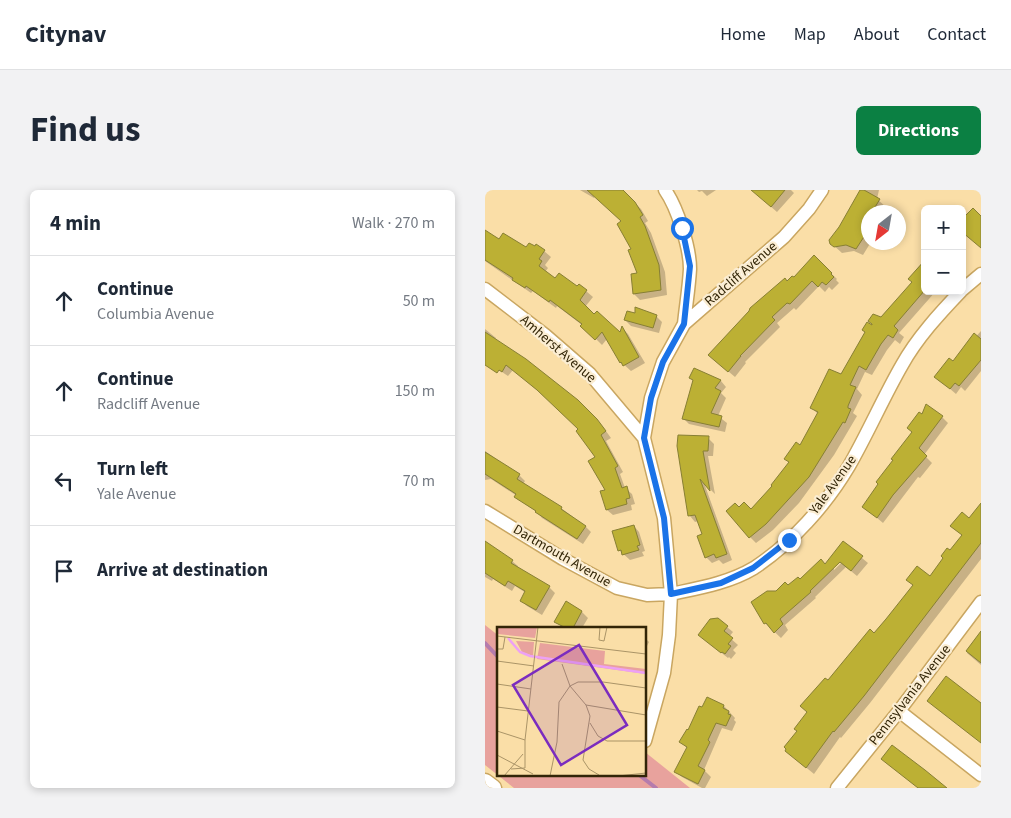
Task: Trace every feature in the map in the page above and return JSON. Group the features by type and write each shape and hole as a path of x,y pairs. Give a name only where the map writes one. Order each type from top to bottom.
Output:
{"street":[{"path":"665,190 671,198 682,228 690,266 684,324"},
{"name":"Radcliff Avenue","path":"671,594 664,518 644,438 651,398 663,362 684,324 784,236 809,209 822,190"},
{"name":"Yale Avenue","path":"966,286 981,274"},
{"name":"Amherst Avenue","path":"485,289 545,335 590,374 644,438"},
{"name":"Yale Avenue","path":"671,594 721,583 753,568 795,534 824,503 849,467 902,364 929,326 957,295"},
{"name":"Dartmouth Avenue","path":"485,511 563,559 617,588 647,595 671,594"},
{"path":"646,737 664,673 669,635 671,594"},
{"name":"Pennsylvania Avenue","path":"837,788 899,711 981,602"},
{"path":"899,711 981,775"},
{"path":"485,782 493,788"}],"shaded area":[{"path":"485,625 497,634 497,775 485,765"},
{"path":"646,753 690,788 514,788 499,776 646,776"}],"building":[{"path":"587,190 623,190 635,202 643,215 640,217 659,265 661,290 633,294 631,274 637,273 628,250 631,249 617,224 621,221"},
{"path":"751,190 785,190 771,207"},
{"path":"860,190 864,190 880,199 876,205 861,205 861,241 856,249 846,245 834,247 830,244 829,240 839,227"},
{"path":"973,208 981,216 981,248 966,235 966,215"},
{"path":"485,230 499,239 503,233 526,247 529,243 535,246 536,244 545,250 539,259 542,261 539,266 555,278 559,273 577,286 579,284 587,290 580,300 594,314 597,311 620,332 622,326 639,357 623,366 602,332 595,340 580,326 582,324 550,300 549,302 526,286 525,288 512,280 513,278 485,260"},
{"path":"814,255 834,277 826,285 822,282 818,287 812,281 790,304 787,303 772,317 775,320 740,356 728,372 708,355 750,308 785,278 787,281 792,276 794,277"},
{"path":"921,264 921,295 894,326 898,330 893,338 888,335 866,370 859,366 850,385 856,387 848,406 851,409 845,423 843,422 809,477 766,524 749,538 726,511 735,503 739,507 744,502 751,509 772,486 789,462 784,459 796,442 800,445 818,412 810,408 829,369 841,374 865,332 862,330 867,322 872,325 868,321 873,314 881,317 912,282 908,279"},
{"path":"635,307 657,315 653,328 624,320 627,311 635,313"},
{"path":"485,332 526,359 578,400 597,419 606,431 601,435 618,466 615,468 622,488 627,486 630,498 626,499 627,504 606,510 600,491 605,490 588,461 595,457 576,431 578,429 537,390 506,365 502,372 499,370 497,373 485,365"},
{"path":"974,333 981,339 981,360 959,386 955,383 950,389 934,377 949,358 953,361"},
{"path":"694,368 721,380 715,388 721,391 711,413 722,416 719,427 682,419 693,380 689,378"},
{"path":"926,404 943,416 919,448 927,456 893,495 877,518 862,507 878,484 876,482 893,460 891,459 912,432 907,428 919,412 922,414"},
{"path":"678,435 709,436 708,451 703,451 710,491 700,479 727,554 716,558 714,554 705,558 697,536 702,534 695,515 688,516 677,446"},
{"path":"485,452 520,474 517,479 562,507 561,509 586,526 577,539 535,512 514,497 516,494 485,474"},
{"path":"981,503 981,543 864,696 833,731 806,768 785,751 784,747 797,731 794,729 807,712 800,706 825,678 828,680 870,629 874,633 886,619 913,585 906,580 917,566 930,576 943,558 941,556 947,548 950,550 962,535 950,526 962,512 969,518"},
{"path":"634,525 640,545 637,546 639,550 622,555 621,550 618,551 612,531"},
{"path":"485,541 513,560 511,563 550,586 536,610 520,601 525,591 508,581 505,586 485,573"},
{"path":"843,541 863,556 851,571 840,562 811,592 780,619 783,624 774,633 766,623 764,624 751,602 767,591 776,591 785,582 788,585 798,577 800,579 821,559 825,564"},
{"path":"566,601 582,611 574,627 564,627 554,622"},
{"path":"718,618 728,626 724,631 733,638 728,644 731,646 725,654 698,635 710,619"},
{"path":"981,631 981,663 966,651"},
{"path":"946,676 981,703 981,743 927,701"},
{"path":"707,697 724,705 723,708 729,711 728,714 731,715 726,726 716,723 708,740 710,742 698,766 705,770 698,784 674,772 687,747 679,742 688,730 699,706 702,707"},
{"path":"892,745 947,788 918,788 881,759"}],"waterway":[{"path":"485,643 497,656"},
{"path":"641,776 656,788"}],"route":[{"path":"682,228 690,266 684,324 663,362 651,398 644,438 664,518 671,594 721,583 753,568 789,540"}]}
